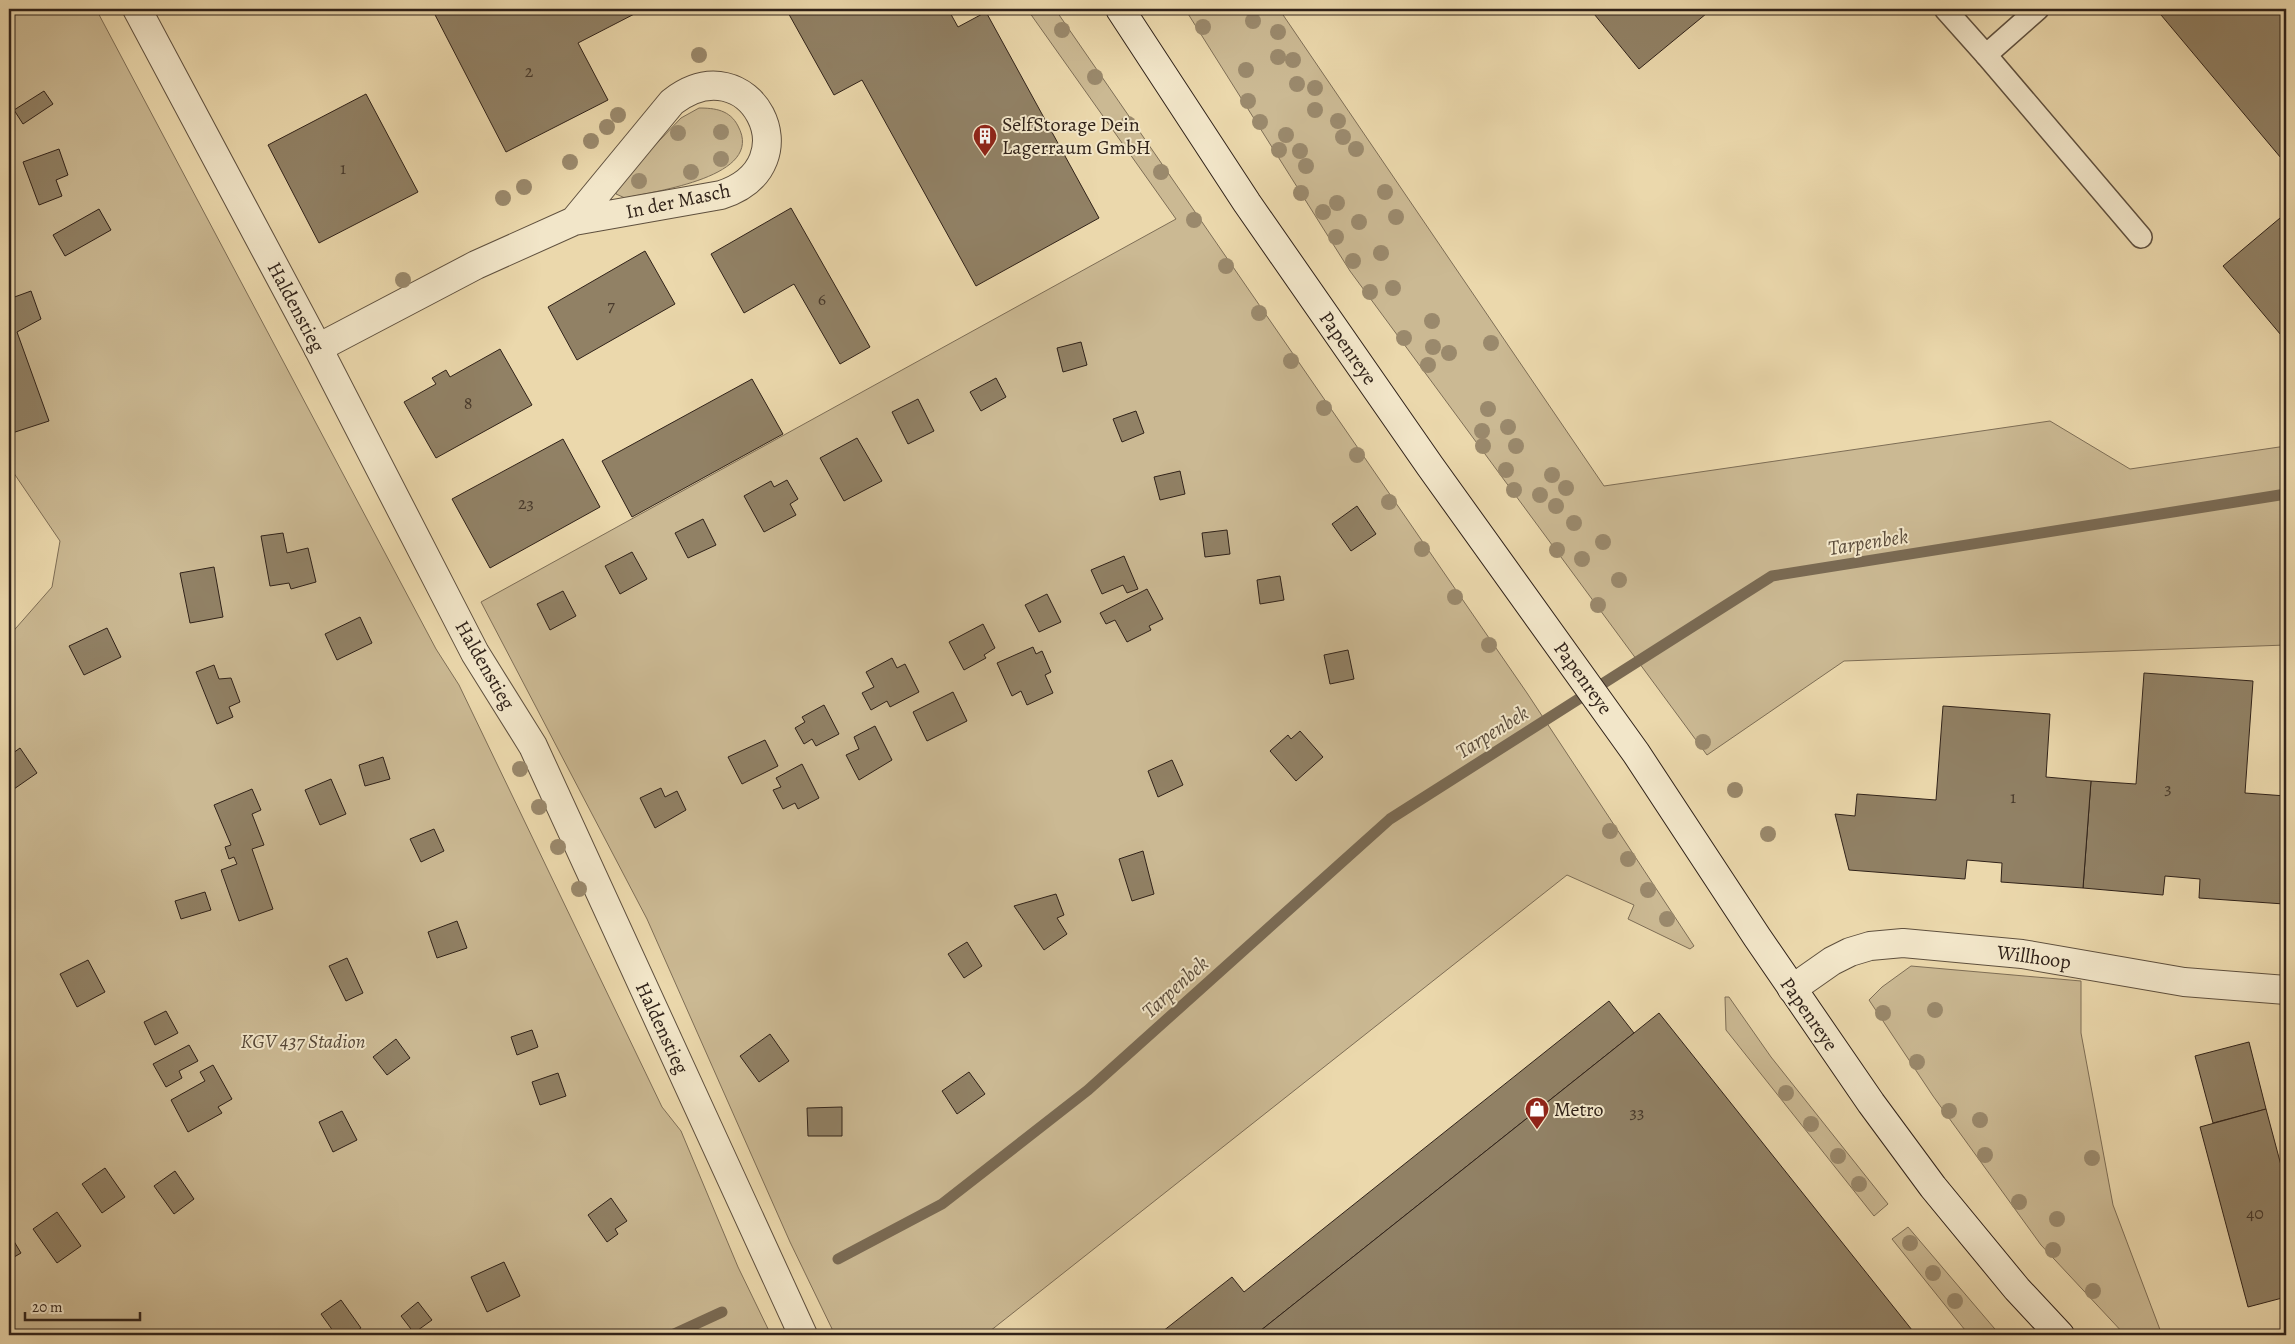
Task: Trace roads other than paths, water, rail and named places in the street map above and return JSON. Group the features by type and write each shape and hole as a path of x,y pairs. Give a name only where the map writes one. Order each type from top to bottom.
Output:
{"street":[{"name":"Haldenstieg","path":"137,9 318,348 475,653 533,746 803,1335"},
{"name":"Papenreye","path":"1120,9 1252,210 1430,466 1636,753 1792,989 1871,1103 1933,1187 2017,1289 2060,1335"},
{"name":"In der Masch","path":"318,348 476,265 574,221 721,195 737,190 750,181 760,167 766,152 767,135 761,115 749,99 734,89 716,85 698,86 684,92 672,102 574,221"},
{"name":"Willhoop","path":"1792,989 1832,961 1850,952 1870,946 1904,943 2022,954 2184,982 2286,990"}],"lane":[{"path":"1945,9 2141,238"},
{"path":"1986,55 2038,9"}],"waterway":[{"name":"Tarpenbek","path":"838,1259 942,1204 1088,1090 1390,819 1772,576 2286,494"},
{"name":"Tarpenbek","path":"672,1335 722,1312"}],"place":[{"name":"SelfStorage Dein Lagerraum GmbH","path":"985,157"},
{"name":"Metro","path":"1537,1130"}],"park label":[{"name":"KGV 437 Stadion","path":"303,1041"}]}
